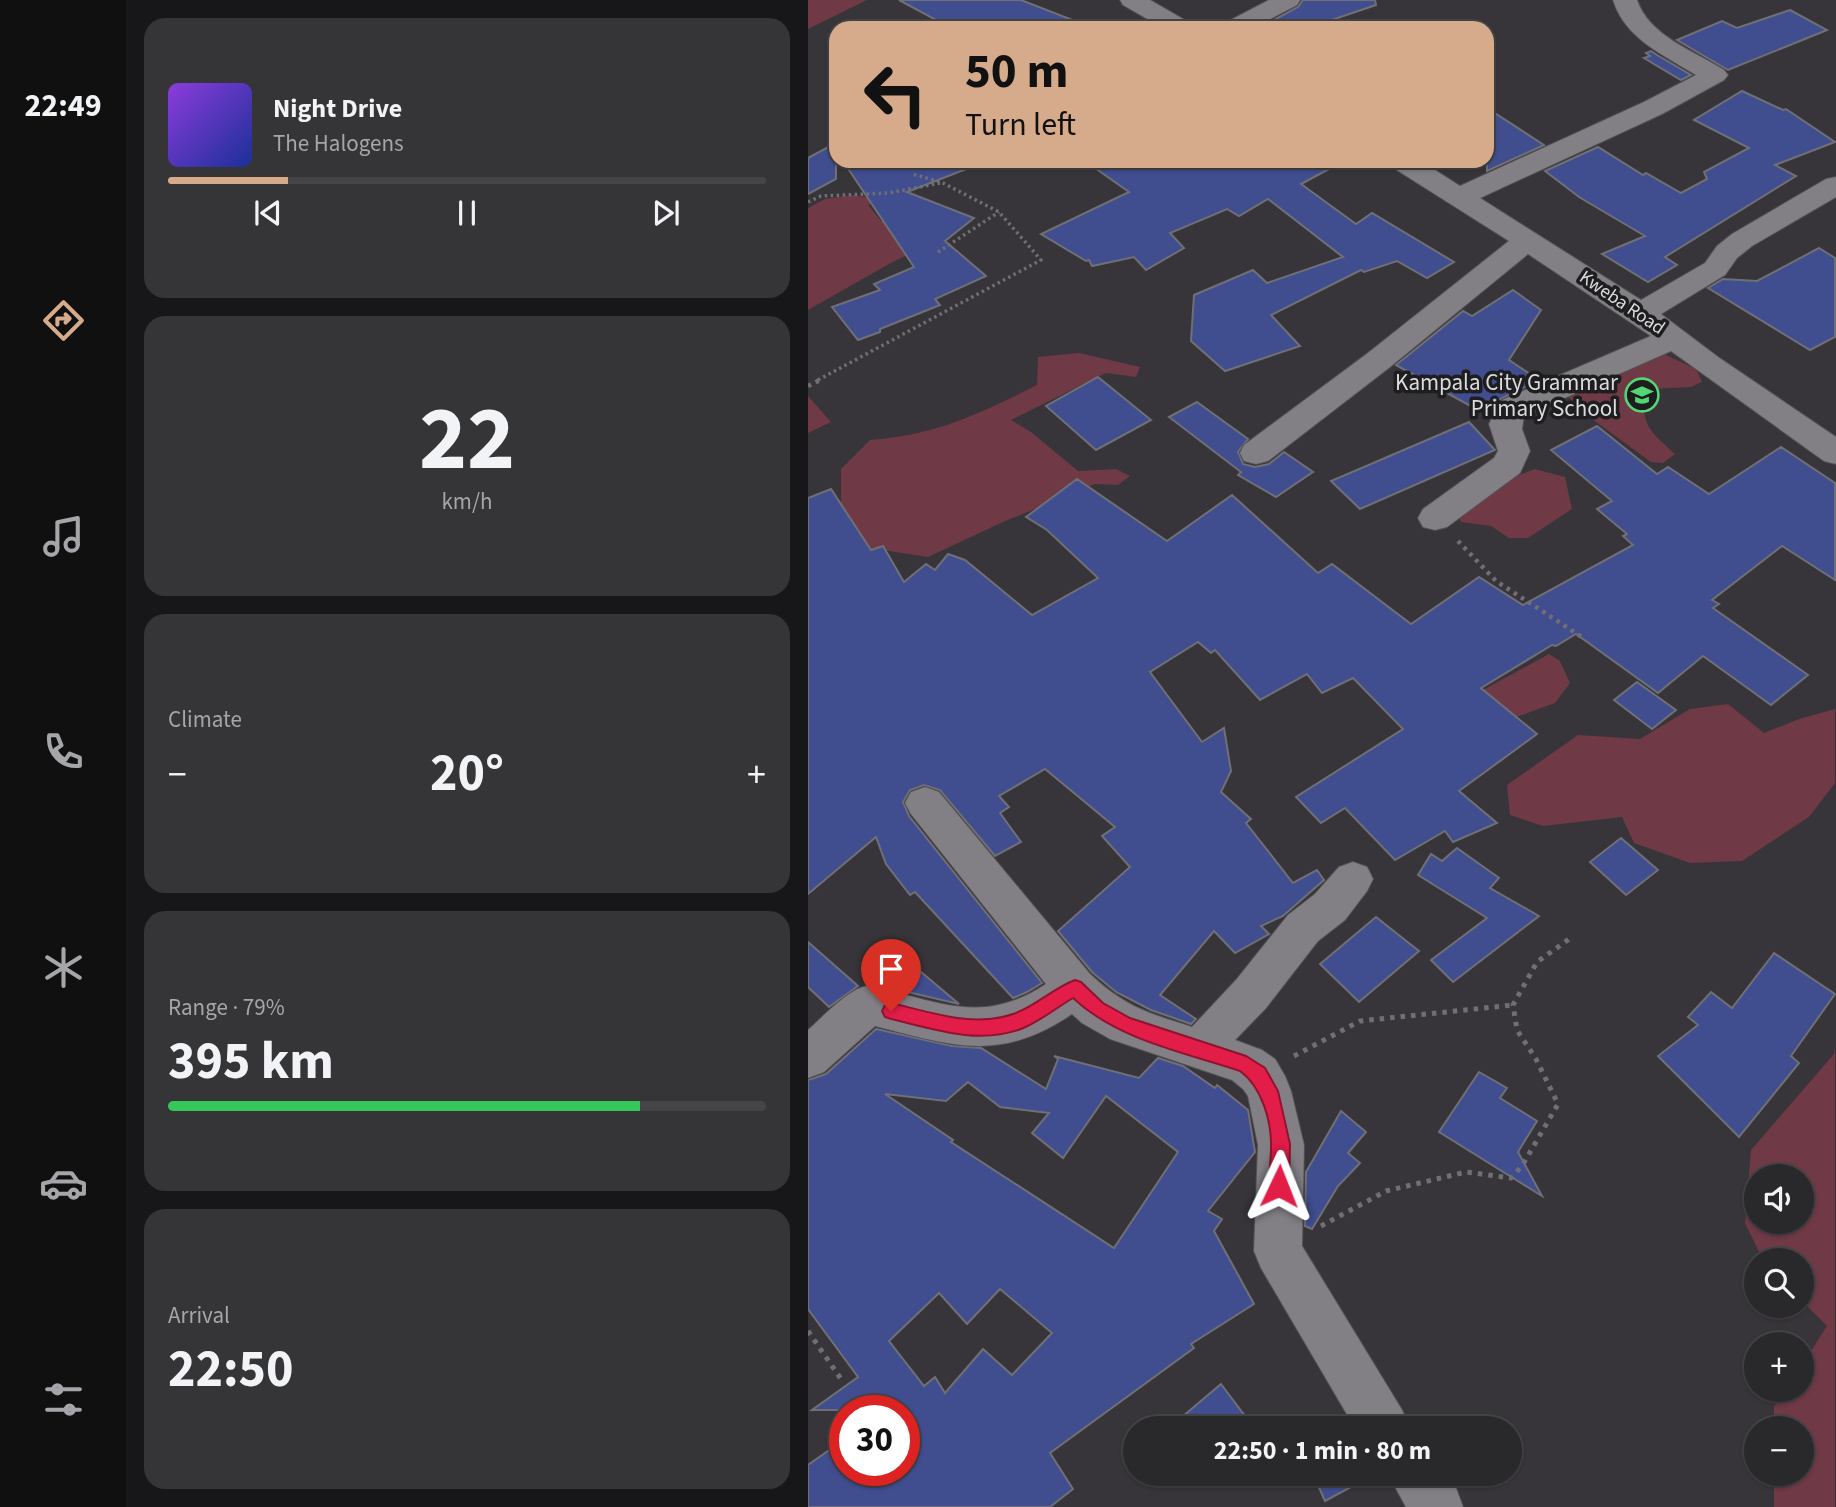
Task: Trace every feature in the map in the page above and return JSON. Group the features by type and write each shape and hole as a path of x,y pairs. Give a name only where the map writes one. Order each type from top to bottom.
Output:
{"street":[{"path":"1132,0 1169,21"},
{"path":"1248,21 1288,0"},
{"path":"1457,198 1653,108 1715,75 1639,27 1626,13 1625,0"},
{"name":"Kweba Road","path":"1412,168 1642,313 1707,365 1835,453"},
{"path":"1642,313 1715,269 1727,252 1742,240 1835,185"},
{"path":"1256,453 1527,241"},
{"path":"1436,517 1508,465 1514,451 1503,426 1506,416 1513,408 1674,338"},
{"path":"925,803 1075,988 1109,1017 1246,1064 1259,1074 1269,1091 1281,1144 1278,1251 1377,1416"},
{"path":"1201,1050 1303,928 1330,907 1353,879"},
{"path":"808,1059 868,1006 961,1027 987,1028 1018,1022 1075,988"},
{"path":"1422,1486 1437,1507"}],"path":[{"path":"808,386 1041,260 999,212 940,182 912,174"},
{"path":"808,202 821,196 889,193 940,182"},
{"path":"938,251 999,212"},
{"path":"1436,517 1466,553 1496,581 1585,639"},
{"path":"1278,1251 1386,1191 1466,1172 1512,1178 1522,1166 1558,1104 1536,1059 1517,1030 1513,1005 1537,962 1572,937"},
{"path":"1259,1074 1360,1021 1513,1005"},
{"path":"808,1331 841,1379"}],"shaded area":[{"path":"808,0 867,0 808,29"},
{"path":"852,195 872,198 869,206 881,221 900,216 941,238 808,310 808,208 825,199"},
{"path":"1079,353 1140,367 1136,377 1106,373 1011,420 1031,432 1078,471 1116,469 1130,476 1118,485 1095,484 928,557 857,546 841,530 841,469 870,440 937,428 976,414 1037,385 1038,357"},
{"path":"1664,354 1696,369 1702,382 1691,387 1648,389 1644,411 1646,419 1653,433 1675,454 1663,463 1651,462 1592,419 1566,395"},
{"path":"808,396 831,422 808,433"},
{"path":"1535,469 1565,477 1572,509 1528,538 1509,538 1491,526 1461,522 1458,515 1499,483"},
{"path":"1549,654 1560,661 1570,683 1555,703 1497,724 1461,702"},
{"path":"1728,704 1764,733 1835,709 1835,783 1809,817 1742,861 1690,863 1634,843 1622,817 1543,826 1510,815 1507,785 1578,735 1640,739 1690,709"},
{"path":"1835,1046 1835,1507 1774,1507 1774,1486 1814,1486 1814,1416 1774,1416 1774,1407 1778,1402 1814,1402 1814,1346 1827,1326 1814,1313 1814,1248 1757,1248 1750,1234 1814,1234 1814,1164 1750,1164 1751,1150 1834,1054"}],"building":[{"path":"899,0 1021,0 1075,21 938,21"},
{"path":"1303,0 1375,0 1376,5 1329,21 1272,21 1298,7"},
{"path":"1790,10 1827,30 1728,70 1677,40 1722,21 1737,28"},
{"path":"1651,51 1691,75 1681,80 1644,58 1650,56 1646,53"},
{"path":"1742,91 1786,109 1835,142 1775,165 1796,176 1665,257 1677,265 1648,282 1602,254 1645,236 1579,197 1545,171 1598,147 1643,175 1646,173 1681,193 1707,179 1704,172 1749,148 1694,120"},
{"path":"1494,113 1544,145 1494,168"},
{"path":"829,147 829,168 836,168 836,179 808,194 808,158"},
{"path":"848,168 969,168 907,192 974,218 945,241 986,276 935,299 940,305 858,340 832,307 880,290 874,284 914,267"},
{"path":"1095,168 1331,168 1301,184 1356,224 1372,213 1454,262 1427,278 1397,261 1364,272 1361,270 1271,315 1300,346 1225,371 1191,341 1194,295 1253,270 1267,283 1343,257 1268,199 1239,216 1227,209 1170,233 1184,248 1146,270 1134,257 1092,266 1089,260 1086,261 1041,234 1129,192"},
{"path":"1819,248 1835,258 1835,337 1810,350 1708,288 1723,279 1757,281"},
{"path":"1513,290 1541,310 1509,360 1539,380 1478,410 1396,365 1463,311 1472,316"},
{"path":"1098,377 1151,420 1096,450 1046,406"},
{"path":"1197,402 1248,439 1238,452 1243,464 1255,467 1269,464 1284,452 1313,472 1276,497 1238,475 1241,472 1169,417"},
{"path":"1469,422 1495,450 1360,509 1331,481"},
{"path":"1597,426 1657,474 1668,467 1709,494 1781,447 1835,483 1835,580 1782,546 1712,600 1719,604 1713,608 1808,675 1771,705 1703,656 1658,693 1576,634 1556,646 1552,645 1481,688 1537,734 1459,791 1497,823 1453,842 1445,831 1395,860 1345,808 1321,823 1296,797 1403,729 1353,678 1322,693 1307,674 1260,700 1215,650 1211,653 1198,642 1150,672 1202,742 1224,728 1231,771 1221,792 1251,819 1246,823 1293,883 1317,870 1324,880 1283,916 1261,926 1269,934 1235,953 1214,931 1160,995 1196,1019 1191,1024 1151,1010 1116,992 1092,972 1058,931 1130,867 1102,836 1115,827 1045,769 999,796 1009,807 1000,813 1021,842 995,856 940,790 924,785 910,790 903,802 909,816 1042,983 1027,992 1013,998 915,892 910,895 886,864 876,837 808,894 808,498 831,489 871,550 883,546 904,582 926,564 935,570 948,554 965,560 1032,615 1098,578 1047,530 1026,517 1077,479 1167,541 1232,495 1318,573 1332,564 1411,624 1479,577 1523,605 1633,545 1623,536 1627,534 1597,509 1612,501 1551,450"},
{"path":"1637,682 1676,710 1652,729 1614,700"},
{"path":"1621,838 1658,870 1626,895 1590,862"},
{"path":"1457,848 1499,878 1490,888 1539,916 1453,982 1431,960 1487,918 1418,875 1431,854 1442,861"},
{"path":"1376,917 1419,951 1359,1002 1320,964"},
{"path":"808,942 858,986 829,1007 808,987"},
{"path":"1774,953 1835,994 1791,1056 1799,1063 1739,1137 1658,1056 1698,1025 1688,1017 1711,992 1732,1008"},
{"path":"901,955 959,1004 869,983"},
{"path":"876,1029 952,1046 981,1048 1046,1089 1058,1059 1054,1056 1139,1078 1158,1058 1183,1066 1215,1088 1217,1085 1248,1110 1255,1152 1208,1211 1222,1219 1214,1231 1254,1304 1191,1344 1194,1348 1050,1453 1073,1489 1050,1507 808,1507 808,1465 829,1450 829,1486 920,1486 920,1395 833,1395 858,1377 808,1309 808,1080 826,1074","holes":["968,1082 1000,1107 1049,1113 1032,1133 1063,1158 1106,1096 1178,1152 1114,1248 951,1142 953,1140 885,1094 946,1101","1000,1289 1052,1333 1012,1375 983,1349 945,1393 935,1377 924,1386 889,1341 939,1293 967,1324"]},
{"path":"1479,1072 1507,1088 1500,1098 1537,1121 1518,1152 1542,1196 1439,1132"},
{"path":"1341,1111 1366,1132 1348,1153 1360,1163 1338,1186 1312,1229 1305,1226 1306,1172"},
{"path":"1221,1384 1245,1416 1183,1416"},
{"path":"829,1398 829,1410 812,1410"},
{"path":"1318,1486 1353,1486 1325,1501"}],"place":[{"name":"Kampala City Grammar Primary School","path":"1642,395"}],"route":[{"path":"891,1011 961,1027 987,1028 1018,1022 1075,988 1097,1009 1125,1025 1246,1064 1259,1074 1269,1091 1281,1144 1279,1186"}]}
